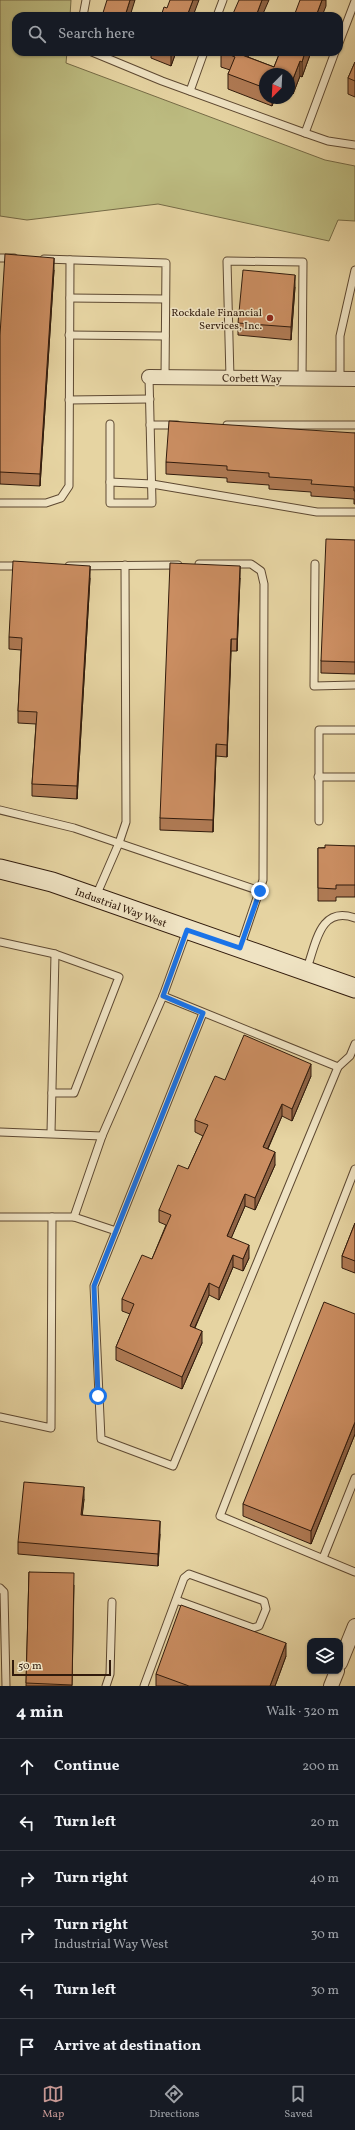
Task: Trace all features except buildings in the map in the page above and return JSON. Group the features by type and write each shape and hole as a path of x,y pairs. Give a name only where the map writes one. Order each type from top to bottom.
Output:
{"street":[{"name":"Corbett Way","path":"149,377 355,380"},
{"name":"Industrial Way West","path":"0,869 52,882 355,988"},
{"path":"343,1656 354,1629"},
{"path":"331,1686 336,1674"}],"lane":[{"path":"84,12 86,0"},
{"path":"218,12 223,0"},
{"path":"343,32 355,0"},
{"path":"102,56 190,91 305,133 328,141 355,145"},
{"path":"190,91 203,56"},
{"path":"305,133 334,56"},
{"path":"0,258 23,258"},
{"path":"39,259 166,263 165,378"},
{"path":"0,502 46,503 61,498 69,486 70,260"},
{"path":"230,378 228,261 303,262 302,379"},
{"path":"340,379 340,336 355,270"},
{"path":"70,298 166,298"},
{"path":"69,336 165,336"},
{"path":"110,424 110,503 152,503 149,377"},
{"path":"69,400 150,399"},
{"path":"150,425 182,425"},
{"path":"221,425 355,425"},
{"path":"110,482 152,484 268,505 317,512 355,512"},
{"path":"63,566 250,564 261,571 264,584 263,880 240,948"},
{"path":"315,564 314,686 355,686"},
{"path":"95,898 119,844 126,822 125,565"},
{"path":"0,566 31,566"},
{"path":"319,821 319,730 355,730"},
{"path":"318,777 355,777"},
{"path":"0,810 74,828 260,891"},
{"path":"306,971 324,922 334,915 346,915 355,918"},
{"path":"74,1217 102,1136 163,996 187,930"},
{"path":"0,942 55,954 119,977 74,1093 52,1093"},
{"path":"51,1133 55,954"},
{"path":"163,996 338,1067"},
{"path":"203,1013 94,1286 101,1439 173,1466 338,1067 350,1056 355,1044"},
{"path":"0,1132 102,1136"},
{"path":"355,1169 220,1516 355,1572"},
{"path":"0,1217 74,1217 116,1231"},
{"path":"0,1417 51,1428 52,1217"},
{"path":"323,1558 355,1478"},
{"path":"144,1686 184,1578 190,1574 264,1601 266,1609 259,1626 253,1628 176,1600"},
{"path":"0,1588 4,1592 6,1686"},
{"path":"106,1686 110,1674 112,1602"}],"shaded area":[{"path":"0,0 71,0 70,12 12,12 12,56 67,56 66,63 325,160 355,166 355,221 338,220 329,241 158,204 27,220 0,216"}],"place":[{"name":"Rockdale Financial Services, Inc.","path":"270,318"}],"route":[{"path":"98,1396 94,1286 203,1013 163,996 187,930 240,948 260,891"}]}
